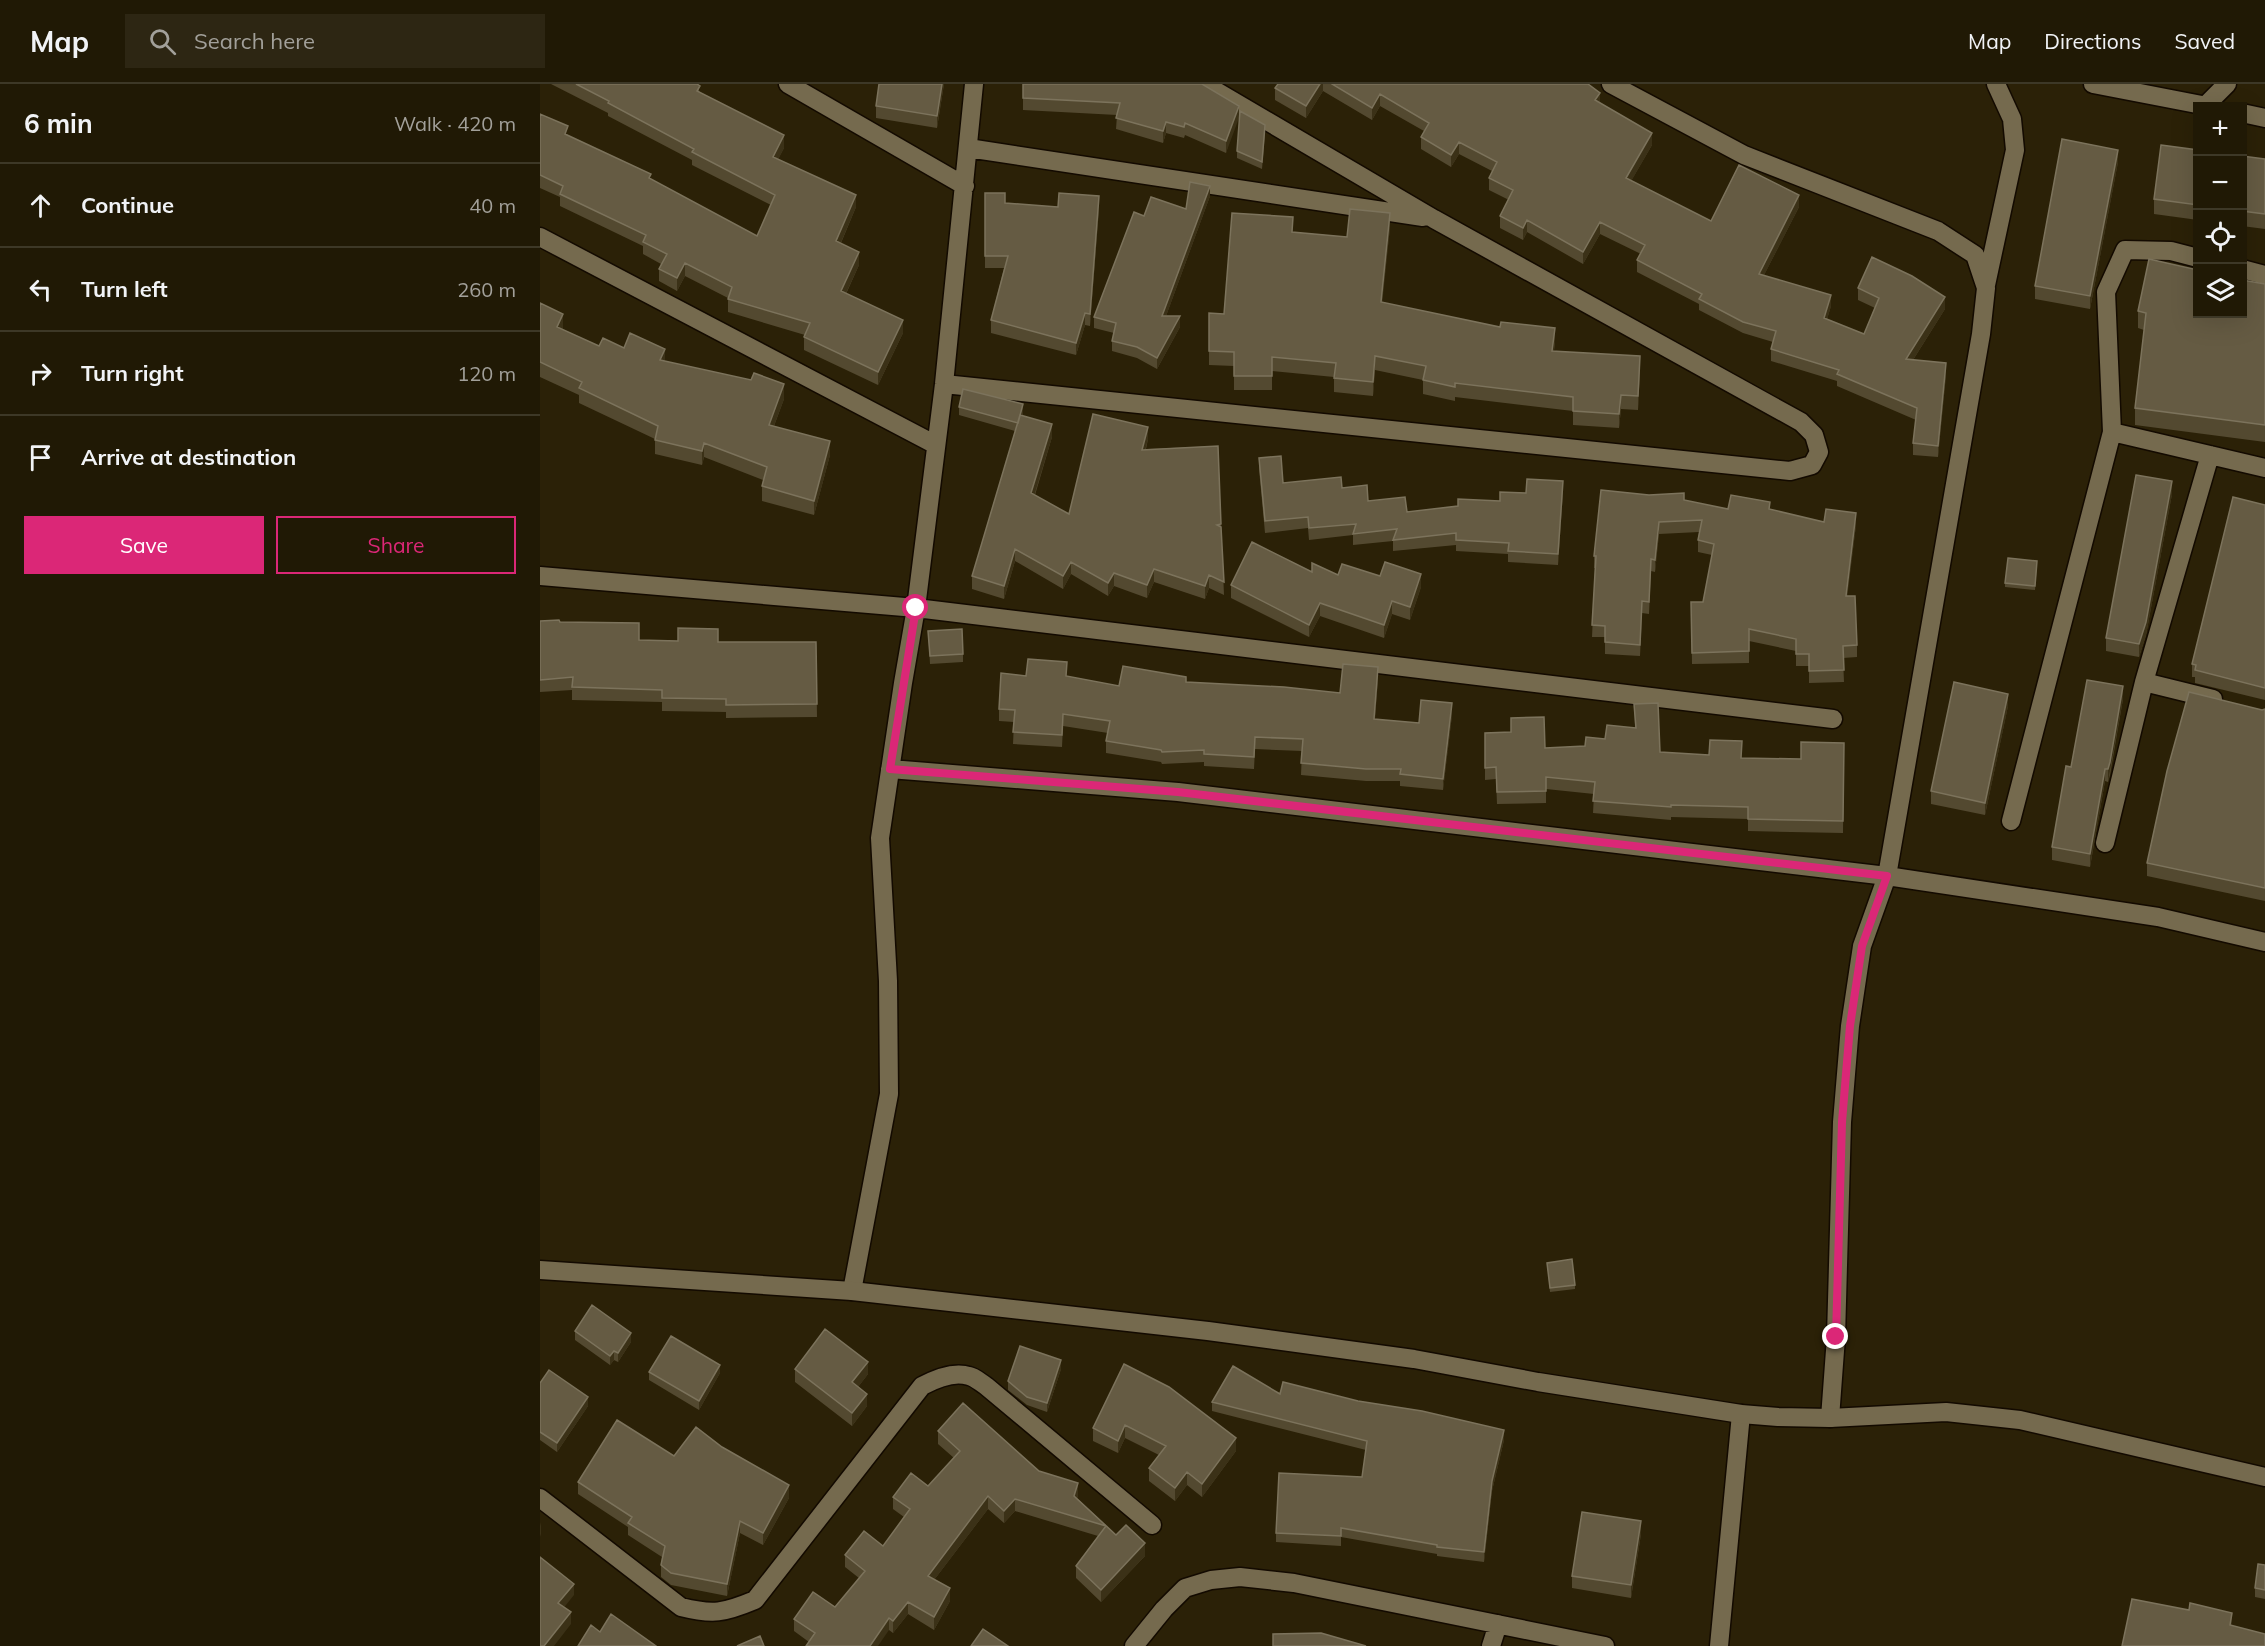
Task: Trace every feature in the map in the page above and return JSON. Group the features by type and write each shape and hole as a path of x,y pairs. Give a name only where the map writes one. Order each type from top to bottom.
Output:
{"street":[{"path":"788,84 965,186"},
{"path":"852,1291 889,1094 888,981 880,838 916,608 944,384 974,84"},
{"path":"944,384 1790,471 1812,465 1819,452 1814,435 1801,422 1434,219 1204,84"},
{"path":"1611,84 1744,155 1938,231 1975,255 1986,288"},
{"path":"1830,1418 1836,1337 1842,1122 1850,1026 1862,946 1887,876 1981,334 1986,288 2015,150 2012,119 1996,84"},
{"path":"2093,84 2193,103"},
{"path":"2210,102 2227,84"},
{"path":"2247,114 2265,118"},
{"path":"968,148 1434,219"},
{"path":"540,237 936,445"},
{"path":"2011,821 2112,432 2106,292 2125,250 2171,251 2193,257"},
{"path":"2247,270 2265,275"},
{"path":"2112,432 2265,468"},
{"path":"2105,843 2144,682 2210,455"},
{"path":"540,576 916,608 1833,719"},
{"path":"2144,682 2232,704"},
{"path":"890,769 1178,792 1887,876 2158,917 2265,942"},
{"path":"540,1270 852,1291 1208,1331 1414,1359 1538,1382 1741,1414 1830,1418 1946,1412 2020,1420 2265,1477"},
{"path":"540,1498 681,1607 705,1613 730,1611 755,1600 922,1386 934,1379 969,1375 986,1386 1152,1525"},
{"path":"1719,1646 1741,1414"},
{"path":"1134,1646 1164,1609 1185,1588 1211,1580 1240,1577 1294,1583 1605,1646"},
{"path":"1491,1646 1498,1624"}],"building":[{"path":"576,84 697,84 700,86 697,91 784,135 773,157 856,195 836,241 859,252 841,291 903,320 878,372 804,337 810,323 728,299 732,287 685,263 677,278 659,269 667,254 643,242 646,235 560,194 563,186 540,175 540,114 568,126 565,134 651,174 649,178 757,236 775,195 692,152 694,149"},
{"path":"879,84 942,84 937,116 876,106"},
{"path":"1023,84 1202,84 1239,106 1226,141 1185,123 1184,127 1166,122 1163,131 1116,118 1120,103 1023,98"},
{"path":"1278,84 1320,84 1306,106 1275,88"},
{"path":"1332,84 1588,84 1600,93 1595,100 1652,133 1626,178 1711,221 1739,165 1799,195 1759,274 1831,295 1824,318 1864,334 1879,298 1858,288 1872,257 1912,276 1945,297 1906,359 1946,363 1938,446 1913,443 1917,408 1837,374 1839,370 1771,349 1776,331 1743,322 1699,299 1702,294 1637,260 1645,245 1600,222 1583,252 1527,220 1523,228 1500,216 1513,190 1489,178 1497,162 1459,142 1451,155 1421,137 1429,123 1380,94 1372,108"},
{"path":"1240,111 1265,125 1262,162 1237,151"},
{"path":"2062,139 2118,150 2090,296 2035,286"},
{"path":"2161,145 2193,149 2193,204 2154,199"},
{"path":"2247,157 2265,159 2265,214 2247,212"},
{"path":"1190,182 1210,186 1162,316 1180,316 1157,358 1137,347 1112,341 1116,323 1094,317 1134,212 1144,216 1151,197 1186,209"},
{"path":"985,193 1005,193 1005,203 1058,207 1059,193 1099,196 1090,314 1085,313 1076,343 991,320 1008,256 985,256"},
{"path":"1350,209 1390,213 1381,302 1500,327 1501,322 1555,328 1552,351 1640,356 1638,396 1621,395 1619,414 1573,411 1573,397 1455,383 1455,387 1423,380 1426,366 1375,356 1373,382 1334,378 1336,363 1272,357 1272,376 1234,376 1234,352 1209,351 1209,313 1224,314 1232,213 1293,217 1292,232 1347,237"},
{"path":"2149,259 2193,269 2193,318 2247,318 2247,281 2265,284 2265,425 2135,408 2146,313 2138,311"},
{"path":"540,303 563,314 557,327 599,346 603,338 624,348 630,333 665,349 660,360 751,380 754,373 784,384 769,425 830,441 814,501 762,486 767,467 704,443 702,451 655,440 658,426 579,388 582,382 540,362"},
{"path":"963,389 1023,404 1018,423 959,407"},
{"path":"1093,414 1148,427 1142,450 1218,446 1221,524 1217,525 1221,527 1224,582 1209,575 1205,586 1154,569 1147,585 1114,573 1108,583 1071,562 1063,576 1015,549 1004,586 972,576 1020,415 1052,424 1031,493 1069,514"},
{"path":"1281,456 1283,483 1341,477 1342,488 1367,485 1368,501 1405,497 1407,512 1458,506 1458,499 1500,501 1500,492 1526,493 1527,479 1563,481 1558,554 1508,551 1509,543 1456,540 1456,533 1393,540 1397,529 1353,534 1356,524 1309,528 1308,517 1265,521 1259,458"},
{"path":"2136,475 2172,481 2146,622 2139,644 2106,638"},
{"path":"1601,490 1649,495 1684,493 1684,500 1728,509 1731,495 1770,502 1769,509 1824,522 1826,509 1856,513 1846,596 1855,596 1857,645 1843,646 1844,670 1809,671 1809,654 1796,654 1796,639 1749,629 1749,651 1692,653 1691,602 1703,602 1714,544 1698,540 1702,520 1659,522 1655,560 1651,559 1649,602 1642,601 1640,645 1605,642 1605,626 1592,625 1596,556 1594,556"},
{"path":"2233,497 2265,505 2265,688 2195,670 2196,665 2192,664"},
{"path":"1252,542 1312,572 1312,563 1338,575 1342,564 1380,576 1385,562 1421,574 1410,607 1392,601 1384,625 1320,603 1309,625 1231,585"},
{"path":"2008,558 2037,561 2035,586 2005,583"},
{"path":"559,620 560,622 639,623 639,640 678,641 678,628 718,629 718,642 816,642 817,704 726,705 726,699 662,698 662,690 572,687 573,677 540,680 540,621"},
{"path":"962,629 963,654 930,656 928,631"},
{"path":"1028,659 1067,662 1066,676 1119,686 1123,666 1186,677 1186,682 1284,687 1340,693 1343,664 1378,667 1374,719 1419,723 1421,700 1452,703 1443,779 1400,774 1401,769 1366,769 1301,763 1303,739 1255,737 1254,757 1204,754 1204,750 1162,752 1106,741 1110,721 1063,714 1062,735 1013,732 1015,710 999,709 1001,673 1026,676"},
{"path":"2087,680 2123,686 2110,762 2108,769 2105,769 2090,854 2052,847 2066,766 2071,767"},
{"path":"1954,682 2008,694 1985,803 1931,791"},
{"path":"2189,692 2265,709 2265,888 2147,863 2167,771"},
{"path":"1658,703 1660,752 1709,755 1710,740 1742,741 1741,758 1801,759 1801,742 1844,743 1843,821 1748,819 1748,807 1671,805 1671,807 1593,801 1595,782 1546,777 1546,791 1497,792 1496,767 1485,768 1485,733 1511,732 1511,718 1544,717 1545,748 1585,746 1586,737 1605,739 1607,725 1636,728 1634,704"},
{"path":"1572,1259 1575,1285 1550,1288 1547,1263"},
{"path":"592,1305 631,1333 618,1353 614,1351 610,1356 575,1331"},
{"path":"825,1329 868,1362 852,1382 867,1394 852,1413 795,1369"},
{"path":"671,1336 720,1365 699,1401 649,1372"},
{"path":"1020,1346 1061,1360 1047,1403 1027,1397 1008,1381"},
{"path":"1124,1364 1169,1387 1236,1438 1202,1484 1187,1472 1175,1488 1149,1468 1166,1446 1125,1425 1118,1441 1093,1428"},
{"path":"1233,1366 1280,1394 1283,1382 1358,1401 1422,1411 1504,1430 1492,1481 1484,1552 1437,1547 1437,1545 1341,1528 1341,1536 1276,1533 1279,1473 1362,1477 1367,1441 1212,1402"},
{"path":"549,1370 588,1397 557,1443 540,1432 540,1383"},
{"path":"963,1403 1039,1471 1078,1483 1074,1496 1116,1535 1126,1525 1145,1543 1101,1590 1076,1566 1106,1526 1015,1499 1004,1511 988,1496 928,1576 950,1588 934,1617 908,1602 893,1621 889,1618 870,1646 806,1646 815,1633 794,1619 813,1592 835,1607 865,1571 845,1555 864,1531 883,1546 910,1509 893,1497 911,1473 928,1486 960,1451 938,1431"},
{"path":"617,1420 674,1456 696,1427 722,1447 789,1485 763,1533 740,1521 727,1584 671,1573 661,1565 665,1546 628,1523 632,1517 578,1482"},
{"path":"1582,1512 1641,1521 1631,1585 1572,1576"},
{"path":"540,1557 574,1584 558,1603 571,1612 544,1646 540,1646"},
{"path":"2258,1564 2265,1565 2265,1590 2255,1588"},
{"path":"2132,1599 2189,1610 2190,1603 2232,1613 2230,1625 2265,1634 2265,1646 2122,1646"},
{"path":"611,1614 656,1646 578,1646 591,1625 600,1632"},
{"path":"983,1629 1008,1646 971,1646"},
{"path":"1321,1633 1366,1646 1273,1646 1273,1634"},
{"path":"760,1636 764,1646 737,1646"}],"route":[{"path":"916,608 890,769 1178,792 1887,876 1862,946 1850,1026 1842,1122 1836,1337"}]}
